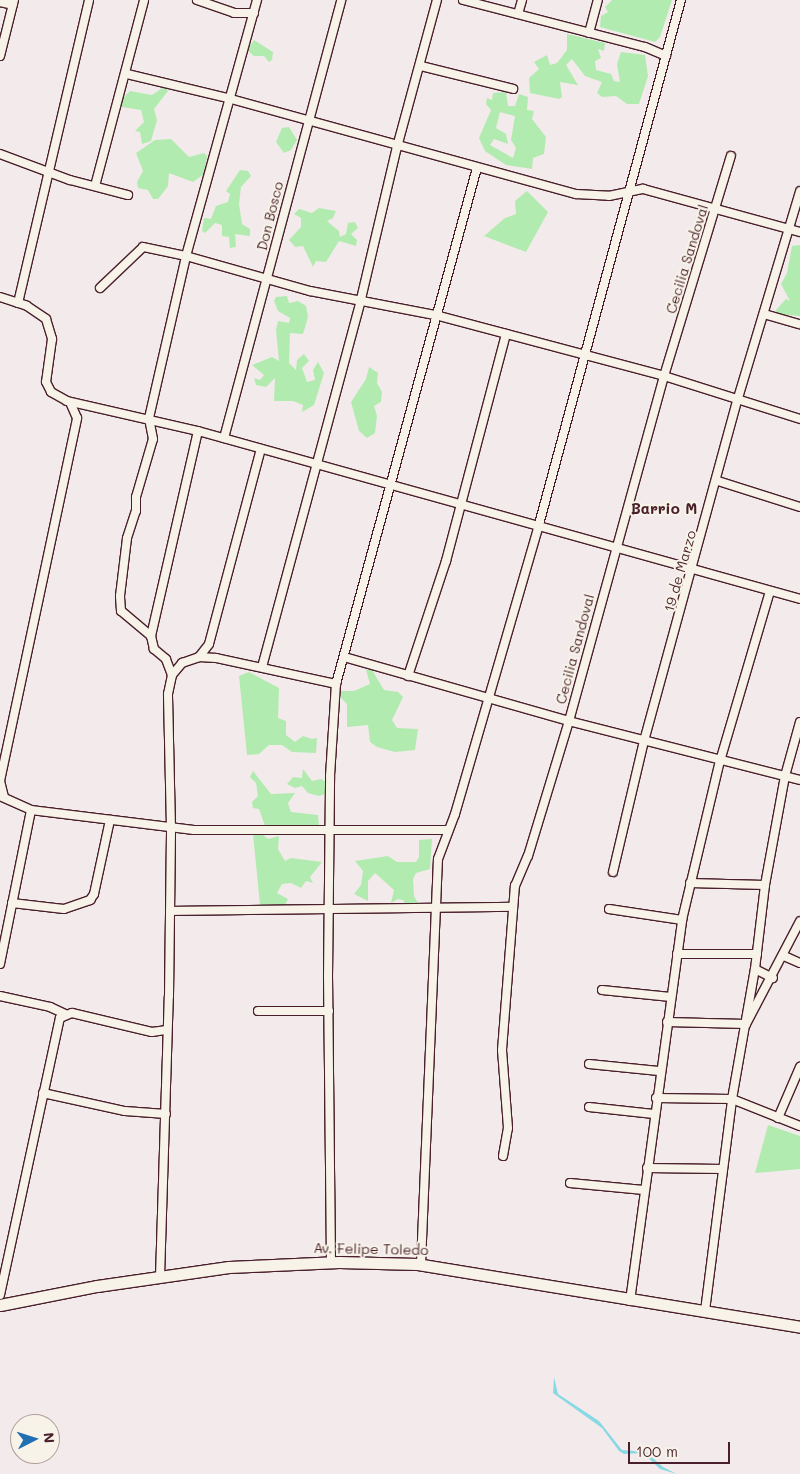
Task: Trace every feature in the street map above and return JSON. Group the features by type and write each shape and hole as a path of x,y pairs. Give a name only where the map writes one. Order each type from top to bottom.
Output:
{"main road":[{"name":"Av. Felipe Toledo","path":"0,1305 239,1266 331,1262 421,1264 630,1301 800,1327"}],"street":[{"path":"18,303 89,0"},
{"path":"95,186 127,74 144,0"},
{"path":"197,0 234,13 254,13"},
{"path":"150,636 120,611 120,596 136,497 153,439 149,418 186,256 257,0"},
{"name":"Don Bosco","path":"224,438 307,120 341,0"},
{"path":"262,667 362,299 396,147 421,66 437,0"},
{"path":"463,0 589,33 666,56"},
{"path":"518,14 522,0"},
{"path":"589,33 598,0"},
{"path":"421,1264 438,858 488,699 538,528 681,0"},
{"path":"0,2 14,3 0,56"},
{"path":"421,66 512,89"},
{"path":"127,74 231,99 396,147 576,194 608,196 643,189 800,232"},
{"path":"0,154 48,171 128,195"},
{"name":"Cecilia Sandoval","path":"503,1156 508,1128 502,1050 515,886 528,856 569,722 664,376 731,156"},
{"path":"331,1262 329,1011 332,715 336,684 435,315 477,168"},
{"name":"19 de Marzo","path":"613,872 644,741 718,481 738,398 800,191"},
{"path":"100,288 143,247 186,256 266,280 435,315 664,376 800,419"},
{"path":"0,297 18,303 46,319 52,339 46,382 51,392 70,402 149,418 224,438 525,521 538,528 800,600"},
{"path":"764,314 800,324"},
{"path":"408,676 462,504 506,334"},
{"path":"70,402 77,418 0,782 2,796 31,810 171,828 448,830"},
{"path":"77,418 94,408"},
{"path":"172,675 166,659 154,649 150,636 198,431"},
{"path":"199,657 209,644 261,449"},
{"path":"718,481 800,507"},
{"path":"630,1301 656,1098 682,920 720,761 770,591"},
{"path":"160,1278 166,1114 170,911 171,828 168,694 172,675 182,663 199,657 262,667 336,684"},
{"path":"344,657 569,722 800,780"},
{"path":"705,1311 732,1099 755,969 765,885 785,776 800,722"},
{"path":"0,964 31,810"},
{"path":"12,903 64,909 90,900 94,894 110,820"},
{"path":"690,883 765,885"},
{"path":"170,911 513,907"},
{"path":"609,909 682,920"},
{"path":"746,1024 773,978 800,921"},
{"path":"677,954 757,954"},
{"path":"784,956 800,963"},
{"path":"755,969 773,978"},
{"path":"602,990 671,997"},
{"path":"0,996 50,1007 65,1014 152,1032 167,1030"},
{"path":"258,1011 329,1011"},
{"path":"0,1295 60,1018 65,1014"},
{"path":"667,1022 746,1024"},
{"path":"589,1064 660,1071"},
{"path":"778,1118 800,1067"},
{"path":"43,1093 125,1111 166,1114"},
{"path":"656,1098 732,1099 800,1126"},
{"path":"589,1107 654,1114"},
{"path":"647,1168 724,1169"},
{"path":"570,1183 644,1190"}],"green space":[{"path":"612,0 672,0 660,37 655,42 600,27 601,16 608,12 605,7"},
{"path":"567,34 605,43 604,51 598,49 601,58 595,61 596,70 611,74 614,81 620,82 617,64 621,52 645,55 648,76 639,104 627,104 616,96 602,97 597,93 602,82 585,76 572,59 566,65 578,85 560,82 562,97 559,99 530,93 529,78 539,69 534,62 547,55 550,65 557,63 567,50"},
{"path":"254,40 273,52 272,60 269,62 264,56 254,56 247,50"},
{"path":"165,86 168,91 154,109 157,120 151,141 142,144 140,132 135,131 144,122 141,110 122,107 121,100 130,91 152,95"},
{"path":"506,92 508,106 515,106 519,94 528,97 527,110 534,111 532,119 546,137 544,154 533,158 532,169 506,165 485,151 479,138 491,110 486,104 487,98 492,100 493,93","holes":["500,112 515,116 511,140 516,148 513,158 490,145 494,139 508,144 506,134 496,128"]},
{"path":"289,127 297,140 291,150 284,153 276,142 282,128"},
{"path":"171,139 189,157 204,153 207,156 204,174 193,182 169,173 168,186 158,199 153,199 148,190 138,188 137,182 143,171 136,153 155,140"},
{"path":"240,170 248,171 251,176 241,187 239,204 242,224 250,229 250,236 235,234 236,247 230,248 229,237 222,236 222,225 215,223 205,233 202,231 204,218 211,219 216,206 228,202 230,194 226,191"},
{"path":"527,191 548,212 526,252 484,236 505,218 516,214 515,201"},
{"path":"319,208 336,211 333,218 327,221 339,231 340,237 346,234 348,223 355,222 358,228 351,234 357,240 356,246 339,241 326,262 316,261 313,267 303,246 295,247 289,240 301,227 301,218 294,214 299,209 312,213"},
{"path":"800,245 800,316 777,314 776,310 786,299 790,301 781,284 787,273 792,246"},
{"path":"287,296 289,303 298,301 306,306 308,317 303,334 290,333 289,363 296,370 297,360 304,354 309,361 302,368 307,382 315,380 313,370 318,362 324,373 314,405 302,412 303,405 293,401 274,401 275,378 266,387 256,385 254,378 260,380 264,375 252,365 272,357 279,361 276,330 278,321 289,323 290,318 278,311 274,301 276,297"},
{"path":"369,367 378,373 377,383 382,392 381,402 374,406 377,416 375,433 367,438 359,431 351,402 366,379"},
{"path":"366,670 372,670 384,690 398,692 403,697 392,720 397,728 418,729 415,750 395,752 377,747 370,742 368,725 347,727 347,704 341,698 340,691 354,691 370,684"},
{"path":"249,672 279,688 278,718 286,721 286,735 295,742 303,736 312,739 317,738 316,753 292,752 282,745 269,745 259,754 247,755 239,676"},
{"path":"303,769 312,781 321,779 326,782 325,794 319,796 308,793 302,786 295,788 287,784 293,777 302,778"},
{"path":"253,771 271,794 295,793 288,803 291,812 318,815 319,826 265,826 259,809 253,808 252,802 258,796 256,783 250,777"},
{"path":"253,834 262,834 268,839 279,836 278,849 285,861 291,858 322,862 310,877 313,883 306,881 301,888 291,883 282,884 277,893 288,899 285,905 260,905"},
{"path":"432,839 430,869 416,873 413,879 414,896 419,905 407,908 403,900 398,899 391,903 394,890 375,873 368,881 368,901 354,894 361,885 363,871 355,861 388,856 397,862 416,862 419,857 419,840"},
{"path":"768,1125 800,1136 800,1169 755,1173"}],"water":[{"path":"554,1377 558,1394 599,1421 622,1450 646,1452 663,1467 677,1474 660,1469 643,1453 624,1454 619,1451 602,1428 553,1393"}],"district":[{"name":"Barrio M","path":"664,509"}]}
